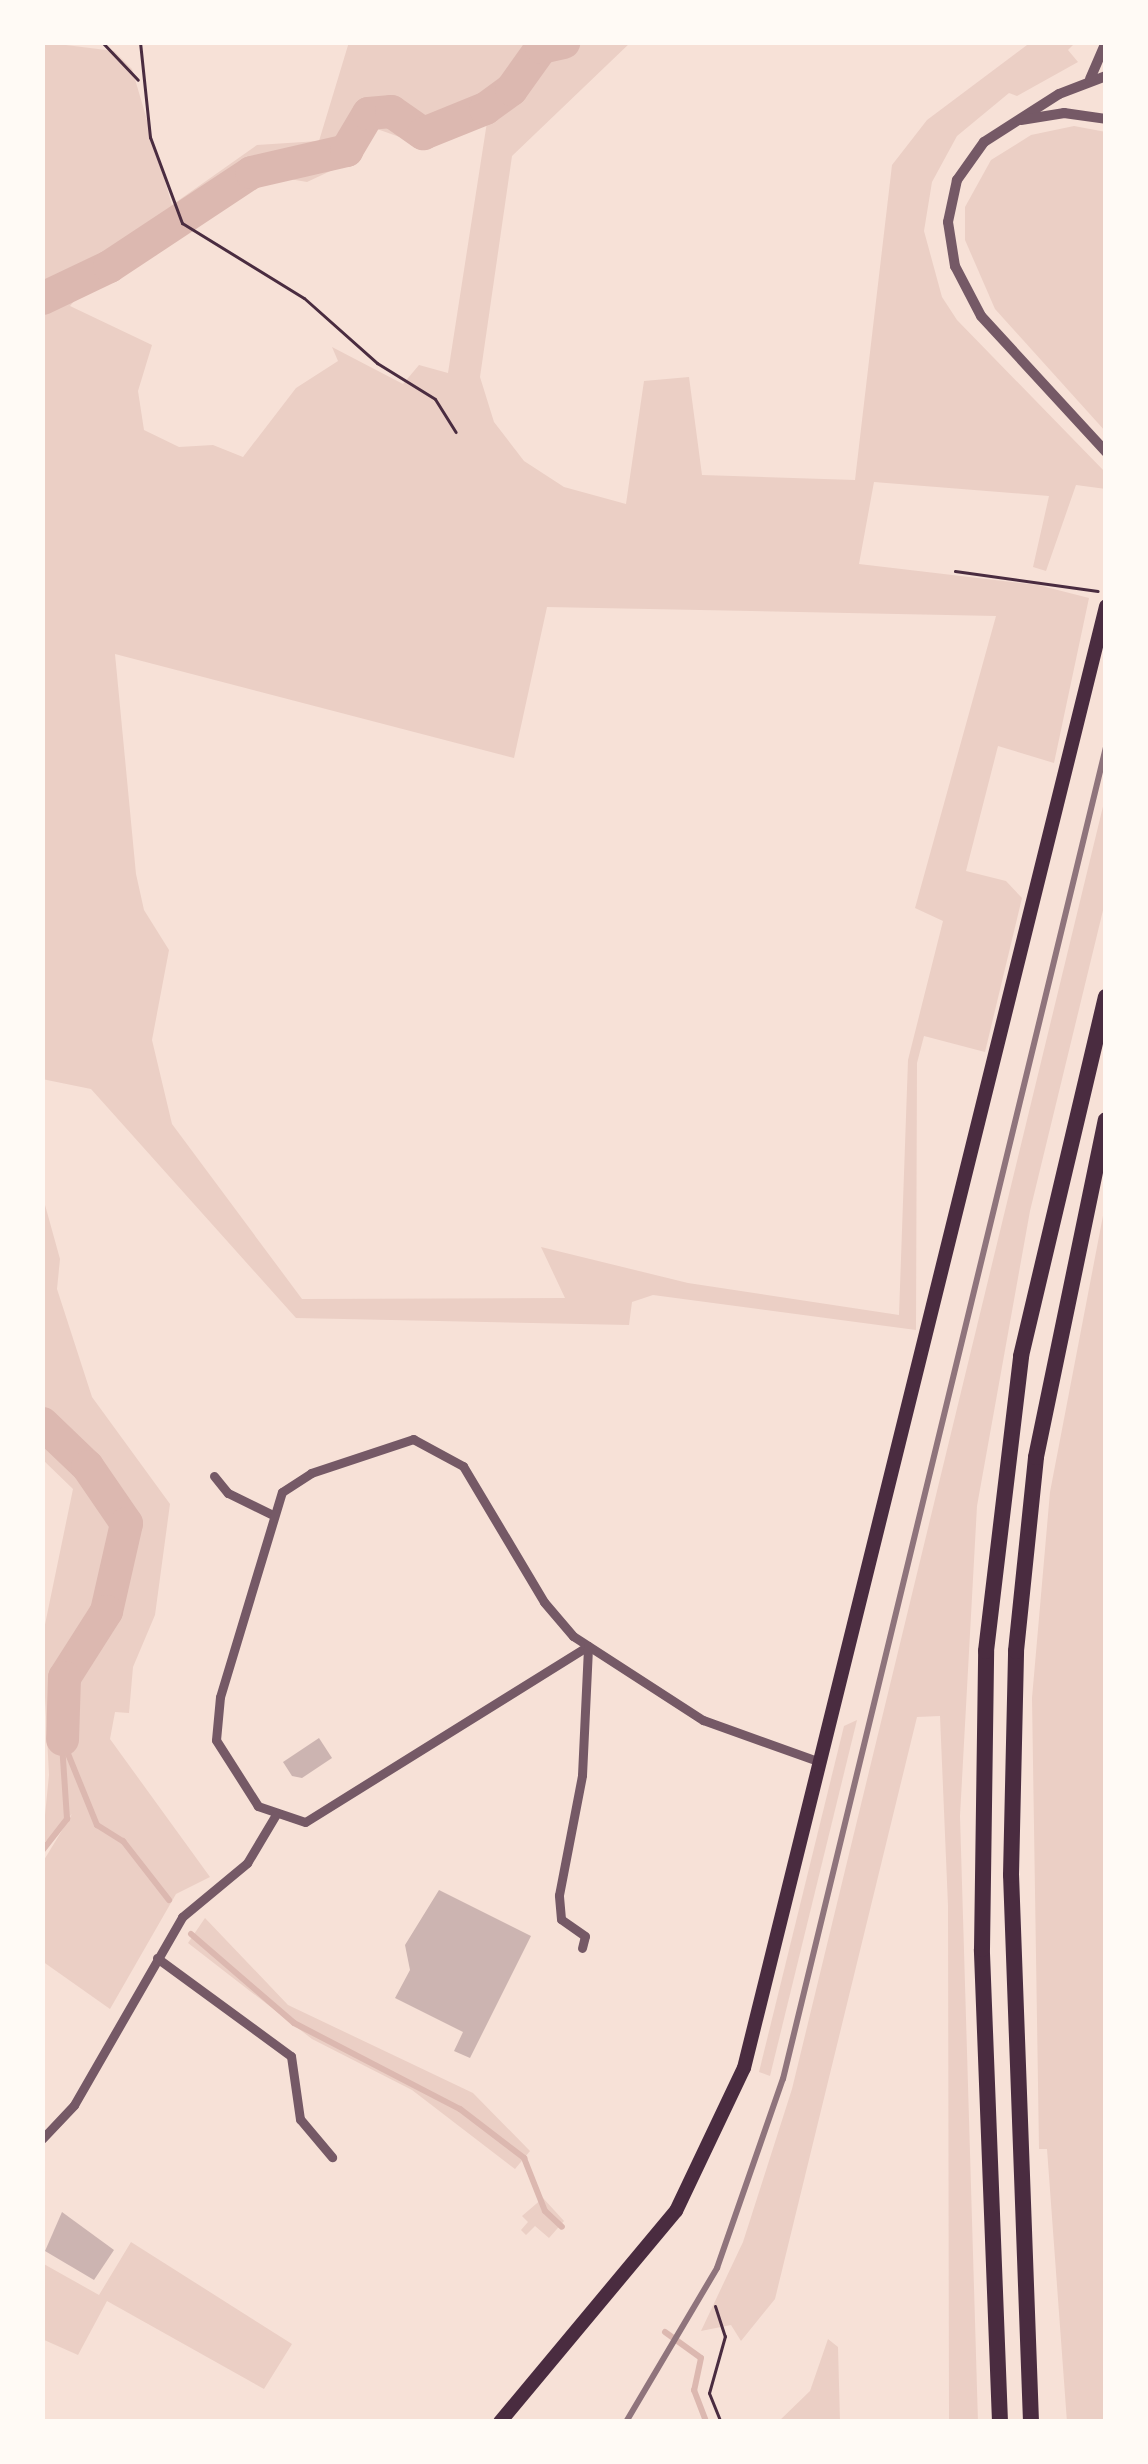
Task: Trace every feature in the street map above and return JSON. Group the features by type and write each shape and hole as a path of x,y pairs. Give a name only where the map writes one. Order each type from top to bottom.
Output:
{"highway":[{"path":"1000,2422 982,1949 986,1651 1021,1356 1106,997"},
{"path":"1031,2422 1011,1875 1016,1652 1036,1456 1106,1120"}],"main road":[{"path":"500,2422 655,2240 714,2144 752,2037 815,1760 937,1309 1105,610"}],"street":[{"path":"1090,80 1106,42"},
{"path":"1106,76 1015,121 963,168 949,207 952,254 981,316 1106,452"},
{"path":"1015,121 1106,109"},
{"path":"1092,114 1106,119"},
{"path":"588,1646 314,1819 275,1816 239,1781 215,1730 273,1515 301,1477 410,1439 431,1443 463,1466 558,1622 588,1646 703,1720 815,1760"},
{"path":"214,1476 228,1493 273,1515"},
{"path":"582,1948 585,1936 561,1919 559,1895 582,1775 588,1646"},
{"path":"42,2139 74,2105 190,1907 254,1856 275,1816"},
{"path":"157,1958 291,2056 300,2119 332,2157"}],"path":[{"path":"102,42 139,82"},
{"path":"140,42 139,82 173,211 182,224 304,298 377,363 435,399 456,432"},
{"path":"955,571 1106,592"},
{"path":"716,2306 725,2336 709,2393 721,2422"}],"shaded area":[{"path":"42,42 114,51 132,69 172,205 257,145 319,141 349,42 631,42 512,156 480,377 494,422 524,461 564,487 626,504 644,381 689,377 702,475 855,480 892,165 927,120 1031,42 1076,42 1068,50 1078,62 1017,96 1009,93 957,136 932,182 924,231 942,297 957,320 1106,473 1106,489 1076,485 1046,571 1033,567 1049,496 874,482 859,564 1038,585 1089,598 1054,763 998,746 966,871 1006,881 1022,898 985,1052 924,1036 917,1063 916,1330 653,1295 632,1302 629,1325 296,1318 91,1089 42,1079","holes":["487,122 448,373 419,365 403,384 332,347 338,361 296,388 243,457 213,445 179,447 144,430 138,391 152,345 70,306 80,294 244,183 266,175 307,182 339,167 377,129 425,146","547,607 996,616 915,908 943,921 908,1060 899,1315 688,1283 541,1247 565,1298 302,1299 172,1124 152,1040 169,950 144,910 136,874 115,654 514,758"]},
{"path":"1074,126 1106,132 1106,432 995,309 965,240 965,207 991,160 1031,135"},
{"path":"1106,794 1106,898 1030,1211 977,1506 960,1816 978,2422 949,2422 948,1906 940,1716 917,1717 775,2299 741,2341 731,2325 701,2331 743,2242 792,2089"},
{"path":"42,1194 60,1259 57,1289 92,1397 170,1504 155,1615 133,1667 129,1713 115,1712 110,1739 210,1877 176,1894 110,2009 42,1961 44,1860 72,1814 42,1845 49,1775 42,1639 73,1489 42,1459"},
{"path":"1106,1200 1106,2422 1067,2422 1047,2149 1039,2149 1032,1698 1050,1492"},
{"path":"857,1720 770,2076 759,2072 844,1726"},
{"path":"205,1918 288,2005 473,2093 530,2151 515,2169 412,2090 312,2039 188,1943"},
{"path":"543,2198 564,2221 549,2238 535,2226 526,2235 521,2230 528,2222 522,2216"},
{"path":"131,2242 292,2344 264,2389 107,2301 78,2355 42,2339 42,2263 99,2295"},
{"path":"828,2339 838,2347 840,2422 778,2422 810,2391"}],"building":[{"path":"319,1738 332,1758 302,1778 292,1776 283,1762"},
{"path":"439,1890 531,1936 470,2058 454,2051 463,2032 395,1998 410,1970 405,1945"},
{"path":"62,2212 114,2250 94,2280 45,2251"}],"waterway":[{"path":"42,298 109,266 251,172 346,150 368,113 391,111 423,133 485,108 511,89 541,47 563,42"},
{"path":"42,1423 87,1466 126,1523 106,1611 64,1677 62,1739"},
{"path":"62,1739 97,1825 123,1841 169,1900"},
{"path":"42,1851 67,1819 62,1743"},
{"path":"191,1934 294,2023 460,2109 524,2158 545,2211 562,2227"},
{"path":"665,2332 701,2358 694,2390 706,2422"}],"railway":[{"path":"626,2422 717,2268 783,2079 1106,747"}]}
